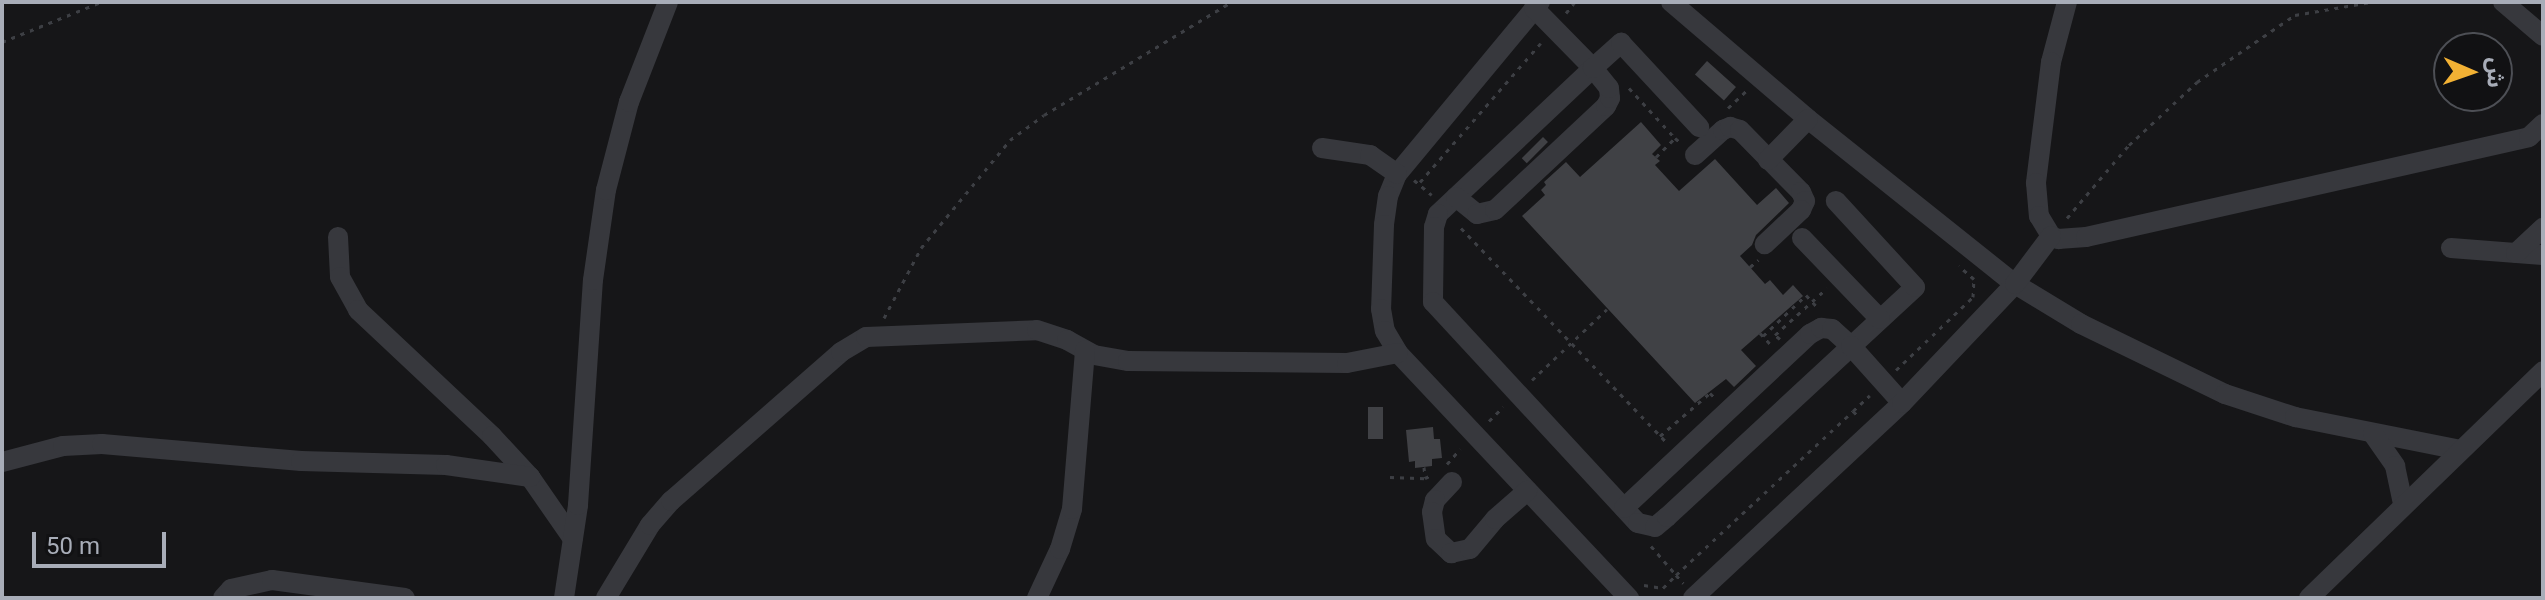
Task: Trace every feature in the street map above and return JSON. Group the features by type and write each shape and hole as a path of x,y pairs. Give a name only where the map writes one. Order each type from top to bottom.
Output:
{"street":[{"path":"564,598 583,448 593,280 606,190 629,102 668,2"},
{"path":"1671,2 1808,119 2015,284 2128,350 2225,394 2295,417 2460,450"},
{"path":"2067,2 2051,62 2036,183 2039,216 2051,236 2058,239 2086,237 2529,137 2543,124"},
{"path":"2503,2 2543,36"},
{"path":"1450,203 1477,214 1495,210 1606,106 1610,98 1609,88 1537,5 1397,174 1388,196 1384,225 1381,295 1385,331 1398,353 1527,491 1636,592"},
{"path":"1699,127 1621,43 1450,203 1434,227 1433,302 1624,508 1648,527 1667,517 1915,287 1836,201"},
{"path":"1768,160 1808,119"},
{"path":"1695,155 1730,127 1740,130 1805,201 1801,210 1765,244"},
{"path":"1322,148 1370,155 1397,174"},
{"path":"2516,253 2543,228"},
{"path":"1694,597 1902,403 2015,284 2051,236"},
{"path":"338,237 340,277 358,310 471,412 530,477 573,539"},
{"path":"1802,238 1880,319"},
{"path":"2451,248 2543,255"},
{"path":"1624,508 1810,334 1821,328 1832,329 1851,346 1902,403"},
{"path":"606,598 650,525 671,501 858,340 875,336 1037,330 1067,340 1104,359 1128,361 1347,363 1398,353"},
{"path":"1037,598 1060,549 1072,509 1085,351"},
{"path":"2309,598 2543,371"},
{"path":"2373,434 2395,466 2403,505"},
{"path":"2,462 63,446 102,444 301,461 446,465 530,477"},
{"path":"1452,482 1435,500 1432,512 1436,539 1451,553 1470,549 1495,519 1527,491"},
{"path":"223,598 231,589 250,582 272,580 405,598"}],"path":[{"path":"2,42 101,2"},
{"path":"875,336 921,248 1010,140 1044,115 1231,2"},
{"path":"1420,182 1575,2"},
{"path":"2051,236 2129,145 2197,82 2295,15 2371,2"},
{"path":"1609,88 1621,79 1675,138"},
{"path":"1397,174 1420,182 1450,203 1571,343 1679,457"},
{"path":"1762,355 1780,339 1775,335 1839,277"},
{"path":"1479,410 1489,421 1607,309"},
{"path":"1660,436 1710,393 1714,397 1723,389"},
{"path":"1636,592 1663,588 1853,411 1872,431"},
{"path":"1390,477 1425,478 1439,472 1474,434"},
{"path":"1424,467 1425,478"},
{"path":"1648,527 1649,544 1694,597"}],"building":[{"path":"1707,61 1736,87 1724,100 1695,74"},
{"path":"1641,122 1661,145 1652,154 1660,161 1655,165 1679,191 1715,159 1757,205 1776,188 1789,203 1756,235 1752,245 1740,256 1765,284 1770,280 1783,295 1793,285 1803,296 1741,350 1756,366 1734,387 1726,379 1695,403 1522,216 1545,195 1541,190 1546,185 1544,182 1566,162 1580,177"},
{"path":"1543,137 1548,142 1527,163 1522,158"},
{"path":"1368,407 1383,407 1383,439 1368,439"},
{"path":"1433,427 1434,439 1440,439 1442,458 1432,459 1432,466 1415,468 1415,461 1409,462 1406,430"}]}
